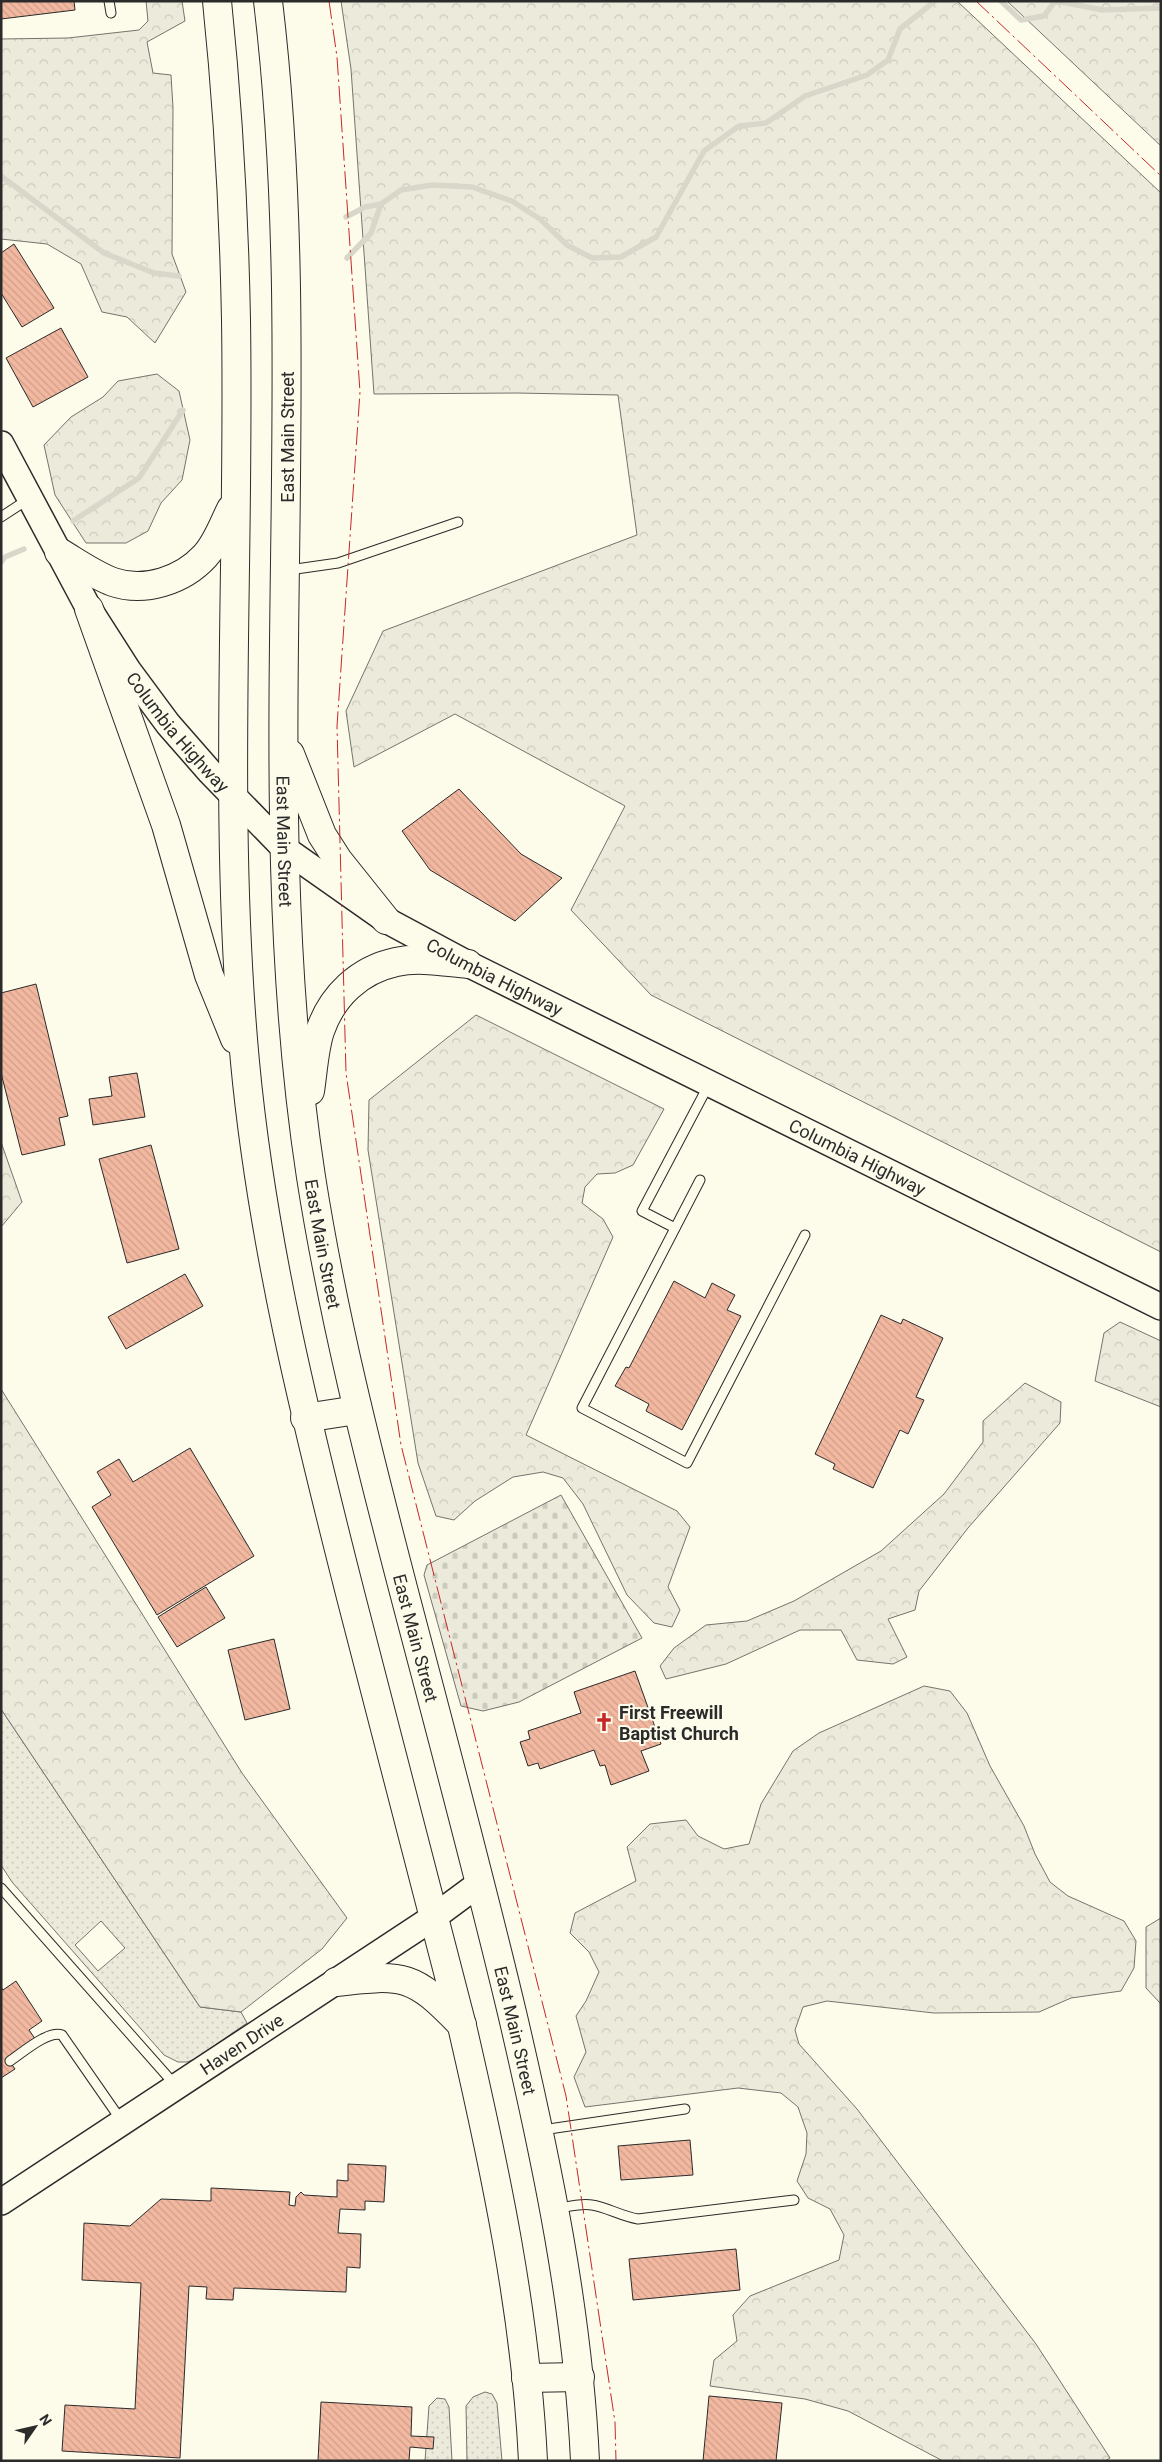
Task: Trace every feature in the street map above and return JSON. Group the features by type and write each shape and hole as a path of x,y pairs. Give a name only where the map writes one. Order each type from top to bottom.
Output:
{"main road":[{"path":"217,1 232,185 236,324 232,795 234,924 245,1064 268,1240 305,1418 462,2026 504,2218 526,2378 533,2461"},
{"name":"East Main Street","path":"268,1 276,68 283,184 287,325 284,739 286,921 293,1025 304,1125 326,1271 357,1410 480,1883 540,2131 555,2209 580,2377 585,2461"},
{"name":"Columbia Highway","path":"1,444 90,609 128,670 168,724 232,795 285,849 386,920 468,964 1161,1307"},
{"path":"59,552 113,582 140,586 167,581 181,575 205,556 214,543 234,503"},
{"path":"90,609 166,825 209,975 245,1064"},
{"path":"284,739 322,835 338,860 386,920"},
{"path":"304,1125 320,1032 330,1006 349,985 368,972 396,962 427,961 468,964"},
{"path":"305,1418 357,1410"},
{"name":"Haven Drive","path":"1,2202 434,1917 480,1883"},
{"path":"336,1982 375,1977 398,1978 418,1984 439,2001 462,2026"},
{"path":"526,2378 580,2377"}],"lane":[{"path":"109,1 110,13"},
{"path":"1,517 30,498"},
{"path":"286,570 338,563 458,522"},
{"path":"675,1228 642,1211 709,1083"},
{"path":"700,1180 582,1408 687,1463 805,1235"},
{"path":"1,1888 176,2086"},
{"path":"10,2061 48,2035 56,2033 62,2035 122,2122"},
{"path":"540,2131 685,2109"},
{"path":"555,2209 593,2205 623,2216 638,2219 794,2200"}],"green space":[{"path":"146,1 182,1 185,21 147,42 153,73 171,75 173,108 172,254 186,292 155,343 127,317 102,312 81,264 47,244 1,239 1,39 68,38 139,30 148,21"},
{"path":"341,1 957,1 1161,193 1161,1252 651,995 571,910 625,806 455,714 354,767 346,711 383,631 637,535 618,395 517,393 374,394 351,69"},
{"path":"1007,1 1161,1 1161,146"},
{"path":"157,374 179,391 190,440 182,480 161,503 148,531 126,543 86,543 55,495 44,445 71,417 103,397 118,381"},
{"path":"476,1015 664,1109 633,1165 615,1173 597,1174 585,1187 582,1203 603,1219 613,1237 526,1435 677,1511 690,1527 668,1587 680,1610 672,1627 654,1623 627,1595 583,1504 563,1478 543,1472 513,1477 475,1501 454,1520 436,1516 418,1463 368,1150 369,1100"},
{"path":"1,1142 22,1202 1,1227"},
{"path":"1120,1322 1161,1341 1161,1407 1095,1381 1104,1333"},
{"path":"1025,1383 1061,1402 1060,1423 968,1528 919,1591 915,1610 888,1619 907,1657 893,1664 857,1660 841,1630 800,1630 726,1664 666,1679 660,1666 674,1648 706,1625 747,1621 794,1601 881,1551 944,1494 983,1442 983,1421"},
{"path":"1,1389 242,1773 347,1918 322,1949 241,2012 200,2007 1,1709"},
{"path":"561,1495 642,1638 519,1702 483,1711 461,1706 424,1575 427,1565"},
{"path":"924,1686 950,1691 967,1713 990,1766 1024,1826 1035,1854 1050,1882 1068,1896 1124,1921 1136,1941 1134,1968 1121,1991 1071,1998 1039,2012 934,2013 827,2001 803,2007 795,2030 799,2044 857,2109 1036,2344 1110,2458 1105,2461 943,2461 848,2411 805,2399 710,2386 714,2360 737,2341 733,2315 750,2296 839,2260 844,2235 830,2209 808,2198 797,2181 806,2154 807,2133 798,2107 781,2093 738,2088 585,2107 574,2077 586,2052 576,2016 586,2001 599,1972 589,1952 570,1933 575,1913 636,1881 627,1847 650,1824 686,1820 698,1836 724,1849 749,1844 761,1804 793,1751 819,1733"},
{"path":"1,1709 200,2007 241,2012 247,2023 195,2059 187,2062 178,2062 164,2055 12,1882 1,1865","holes":["101,1921 125,1948 98,1971 75,1945"]},
{"path":"1161,1918 1161,2004 1146,1988 1146,1927"},
{"path":"485,2392 492,2394 497,2403 502,2461 467,2461 466,2406 473,2397"},
{"path":"437,2398 445,2399 449,2407 452,2461 425,2461 429,2406"}],"building":[{"path":"1,1 74,1 75,10 1,19"},
{"path":"14,244 54,308 22,327 1,293 1,253"},
{"path":"61,328 88,377 33,407 6,358"},
{"path":"459,789 521,854 562,878 515,921 430,870 402,831"},
{"path":"36,984 68,1116 59,1118 65,1145 22,1155 1,1073 1,993"},
{"path":"137,1073 145,1117 93,1125 89,1099 112,1096 109,1077"},
{"path":"151,1145 179,1249 127,1263 99,1159"},
{"path":"185,1274 203,1306 126,1349 108,1317"},
{"path":"674,1281 705,1298 712,1283 735,1295 727,1310 741,1316 682,1430 646,1411 649,1404 615,1386 626,1367 629,1368"},
{"path":"881,1315 901,1324 903,1319 943,1338 916,1397 924,1400 908,1434 900,1430 873,1488 833,1469 835,1464 815,1454"},
{"path":"190,1448 254,1556 157,1615 92,1507 111,1495 97,1472 119,1459 133,1482"},
{"path":"206,1587 225,1618 177,1647 158,1617"},
{"path":"274,1639 290,1709 245,1720 228,1650"},
{"name":"First Freewill Baptist Church","path":"635,1671 661,1744 641,1751 649,1771 611,1785 605,1765 600,1766 594,1750 540,1769 538,1763 528,1766 520,1742 530,1739 528,1731 581,1713 574,1692"},
{"path":"16,1981 42,2021 29,2030 36,2040 8,2059 15,2069 1,2078 1,1987 3,1990"},
{"path":"690,2140 693,2175 621,2180 618,2146"},
{"path":"348,2164 386,2166 384,2202 365,2201 365,2210 340,2209 338,2233 361,2234 360,2268 347,2267 346,2292 234,2288 233,2300 206,2299 207,2287 189,2286 180,2458 62,2451 65,2405 135,2409 141,2283 82,2280 84,2223 130,2226 161,2199 211,2201 211,2188 290,2192 289,2205 295,2206 296,2197 301,2192 304,2195 337,2197 337,2180 348,2181"},
{"path":"736,2249 740,2290 633,2300 629,2259"},
{"path":"709,2396 782,2403 776,2461 703,2461"},
{"path":"321,2402 412,2407 411,2436 434,2437 433,2449 410,2447 409,2461 318,2461"}],"waterway":[{"path":"347,258 371,233 381,204 401,190 432,185 472,187 512,201 540,219 567,245 592,258 621,257 656,237 704,151 739,126 766,123 805,96 867,75 888,60 900,29 935,1"},
{"path":"1001,1 1021,20 1044,16 1055,1"},
{"path":"1056,1 1103,10 1161,8"},
{"path":"1,176 104,253 154,273 179,276"},
{"path":"346,217 365,207 381,204"},
{"path":"73,521 139,478 183,410"},
{"path":"1,562 5,557 24,549"}],"power":[{"path":"329,1 337,57 360,392 337,726 346,1073 401,1445 566,2096 615,2422 616,2461"},
{"path":"976,1 1161,176"}],"place":[{"name":"First Freewill Baptist Church","path":"604,1722"}]}
